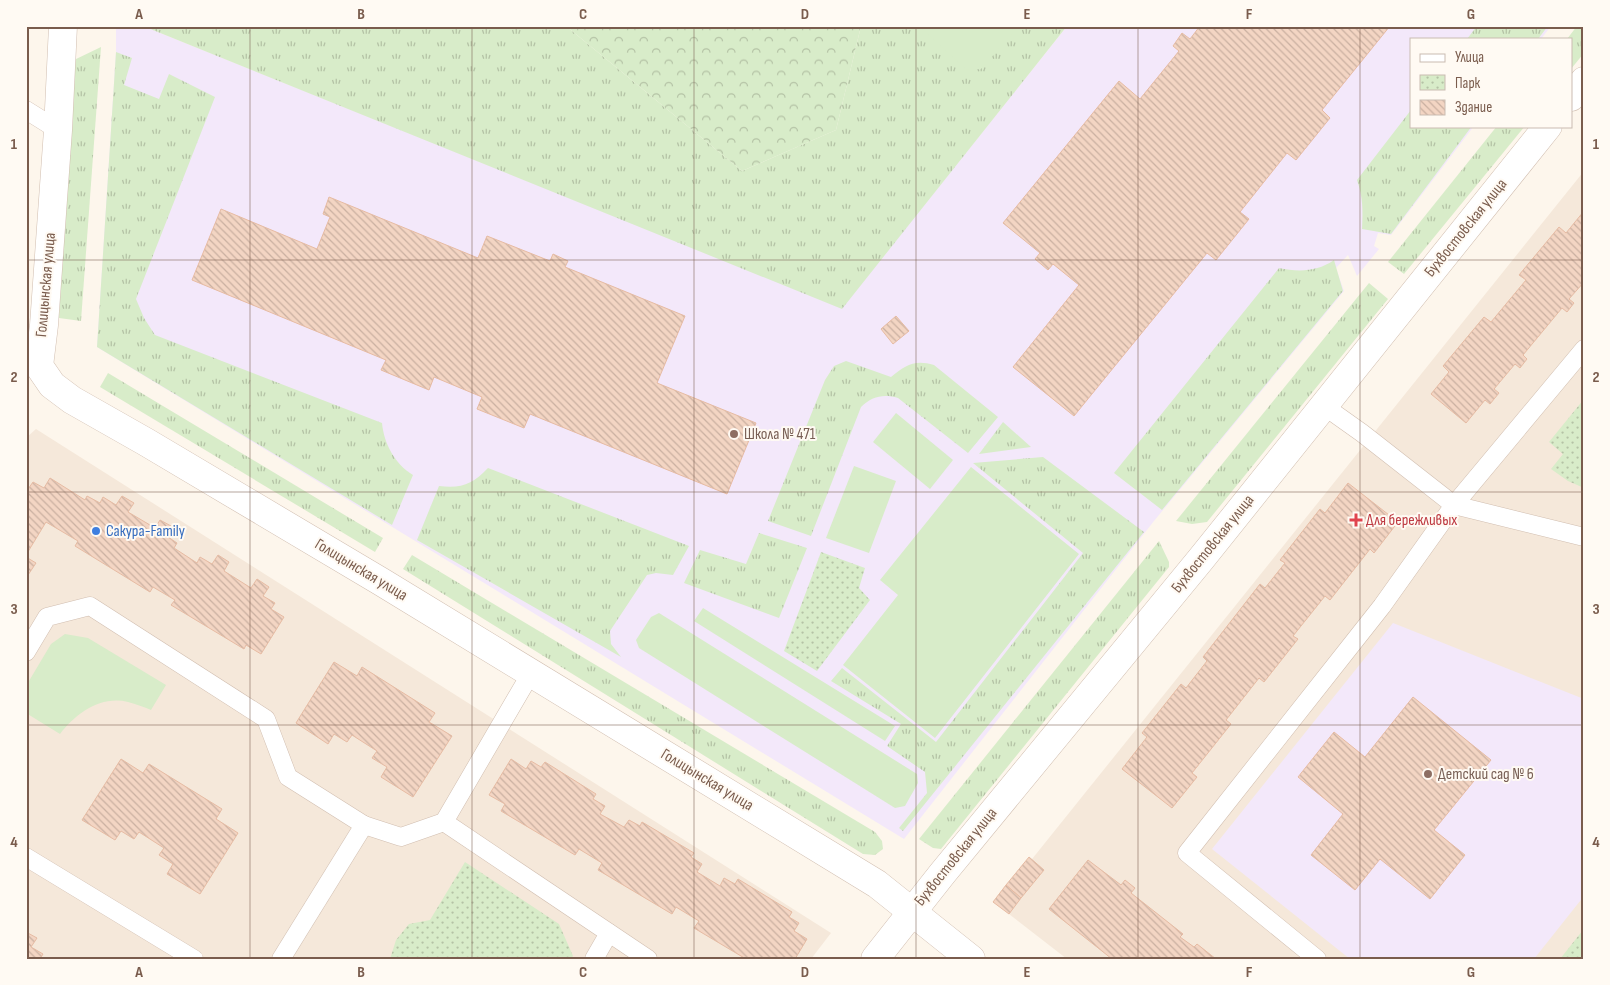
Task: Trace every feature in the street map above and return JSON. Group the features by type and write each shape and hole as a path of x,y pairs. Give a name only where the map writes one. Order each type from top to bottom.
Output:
{"street":[{"name":"Голицынская улица","path":"63,26 58,130 44,325 32,370 72,400 155,447 531,673 877,884 972,959"},
{"path":"1572,96 1584,81"},
{"name":"Бухвостовская улица","path":"875,959 1202,559 1546,128"}],"lane":[{"path":"26,110 58,130"},
{"path":"1317,959 1187,853 1382,606 1454,506 1584,349"},
{"path":"1324,406 1362,433 1454,506 1584,537"},
{"path":"26,652 48,617 90,606 266,719 288,777 364,825 401,838 444,822 531,673"},
{"path":"444,822 648,959"},
{"path":"281,959 364,825"},
{"path":"26,857 194,959"},
{"path":"594,959 609,933"}],"shaded area":[{"name":"Школа № 471","path":"116,26 143,26 842,308 1067,26 1551,26 1542,38 1410,38 1410,128 1472,128 1391,235 1378,233 1374,246 1379,249 1357,276 1348,255 1336,268 1344,291 1154,521 904,839 97,347 116,52"},
{"path":"1584,171 1584,959 1067,959 996,904"},
{"path":"36,429 831,933 811,959 26,959 26,438"},
{"name":"Детский сад № 6","path":"1393,623 1584,699 1584,896 1534,959 1350,959 1212,849"}],"green space":[{"path":"143,26 566,26 742,171 836,130 861,26 1067,26 842,309"},
{"path":"566,26 861,26 836,130 742,171"},
{"path":"919,26 1019,26 981,69 967,70"},
{"path":"1477,26 1548,26 1539,38 1468,38"},
{"path":"1577,26 1584,26 1584,53 1572,68 1572,38 1568,38"},
{"path":"101,47 81,321 59,318 74,60"},
{"path":"116,52 132,58 124,85 159,99 169,74 215,97 136,299 144,318 155,335 382,423 385,438 392,453 401,465 413,475 392,525 97,347"},
{"path":"1410,111 1410,128 1470,128 1391,234 1362,229 1362,204 1357,180"},
{"path":"1495,128 1523,128 1404,274 1388,262"},
{"path":"1334,260 1343,291 1162,510 1114,473 1279,268 1293,270 1314,269"},
{"path":"1369,283 1388,299 1207,522 1192,524 1176,521"},
{"path":"846,361 891,377 911,364 927,363 934,365 998,417 968,453 898,398 883,396 870,400 861,407 811,536 768,521 825,380 834,366"},
{"path":"108,373 383,538 375,552 100,387"},
{"path":"1584,399 1584,488 1568,481 1551,469 1563,454 1549,442"},
{"path":"896,413 953,460 930,489 873,442"},
{"path":"1003,422 1031,447 979,454"},
{"path":"1043,457 1144,532 903,831 899,828 927,793 925,772 887,746 901,724 831,681 842,668 936,742 1083,553 973,463"},
{"path":"854,466 896,481 869,553 826,538"},
{"path":"971,467 1079,554 935,738 843,665 898,595 880,580"},
{"path":"488,468 689,546 673,575 656,573 647,575 610,631 611,644 621,657 417,540 439,486 454,487 472,482"},
{"path":"759,533 807,548 779,618 684,583 700,550 746,564"},
{"path":"1159,541 1169,562 1169,567 941,849 933,848 919,839"},
{"path":"821,552 865,568 859,588 870,600 817,671 784,651"},
{"path":"412,555 875,832 882,841 883,849 875,855 863,854 403,569"},
{"path":"703,608 895,726 885,741 694,621"},
{"path":"659,613 917,774 918,783 905,806 895,808 639,648 636,640 651,617"},
{"path":"65,634 88,638 166,685 151,710 128,702 108,701 81,713 60,734 26,713 26,686 51,644"},
{"path":"465,862 559,924 573,956 571,959 390,959 396,940 409,924 430,920"},
{"path":"1583,930 1584,959 1560,959"}],"building":[{"path":"1200,26 1390,26 1322,110 1330,118 1296,160 1287,153 1240,212 1249,219 1216,260 1207,253 1074,416 1013,367 1079,285 1053,264 1048,270 1035,259 1040,253 1003,223 1119,81 1140,99 1179,51 1173,46 1182,33 1190,39"},
{"path":"329,197 478,258 487,236 550,261 553,254 568,261 565,267 685,316 657,383 756,423 727,494 530,414 524,428 477,409 482,397 434,377 429,390 381,370 386,360 192,280 221,209 317,249 330,217 323,214"},
{"path":"1584,211 1584,282 1569,299 1574,303 1567,312 1562,308 1523,355 1527,359 1520,368 1515,364 1494,389 1499,393 1490,404 1485,400 1466,423 1431,394 1449,372 1443,366 1484,317 1491,322 1526,280 1519,275 1559,227 1566,233"},
{"path":"896,316 909,331 893,344 881,329"},
{"path":"50,478 85,500 87,496 100,503 103,497 116,505 122,496 134,503 128,512 155,528 160,520 171,526 165,535 177,543 174,548 197,563 200,557 212,564 218,555 229,562 224,571 251,588 257,579 269,587 263,596 275,603 271,609 284,617 261,654 246,645 244,649 171,605 175,600 153,587 150,592 75,546 78,541 46,522 26,555 26,492 33,482 44,488"},
{"path":"1348,483 1398,522 1374,553 1370,549 1330,600 1325,596 1293,636 1298,639 1264,682 1259,678 1226,720 1231,724 1192,773 1197,777 1172,808 1122,769 1147,737 1142,733 1181,684 1186,688 1207,661 1203,657 1260,584 1265,588 1285,563 1280,560 1320,509 1325,513"},
{"path":"26,557 36,563 28,575 26,573"},
{"path":"334,662 357,676 362,667 435,713 429,722 452,736 413,797 381,777 387,767 372,758 377,751 352,735 347,742 334,734 328,744 296,723"},
{"path":"1413,697 1491,760 1434,830 1465,855 1430,899 1380,859 1355,890 1311,855 1343,814 1298,777 1334,732 1365,757"},
{"path":"121,759 143,773 149,764 222,809 216,819 238,833 200,894 167,874 173,864 159,855 164,848 139,832 134,839 121,831 115,840 82,820"},
{"path":"511,759 526,769 531,761 541,767 545,762 596,794 593,799 605,806 600,814 624,827 629,820 640,826 642,822 694,853 691,857 702,864 697,872 720,886 724,878 735,884 738,879 792,912 789,917 799,923 794,931 807,939 795,959 746,959 694,928 699,921 676,907 672,914 598,870 602,863 579,849 575,855 501,811 505,804 489,795"},
{"path":"1029,857 1044,870 1021,898 1006,885"},
{"path":"1088,860 1121,885 1125,880 1135,888 1131,893 1183,934 1180,937 1194,947 1197,944 1216,959 1112,959 1049,909"},
{"path":"1006,885 1021,898 1009,914 993,902"},
{"path":"26,932 37,938 31,947 43,954 40,959 26,959"}],"place":[{"name":"Школа № 471","path":"734,434"},
{"name":"Для бережливых","path":"1356,520"},
{"name":"Сакура-Family","path":"96,531"},
{"name":"Детский сад № 6","path":"1428,774"}]}
